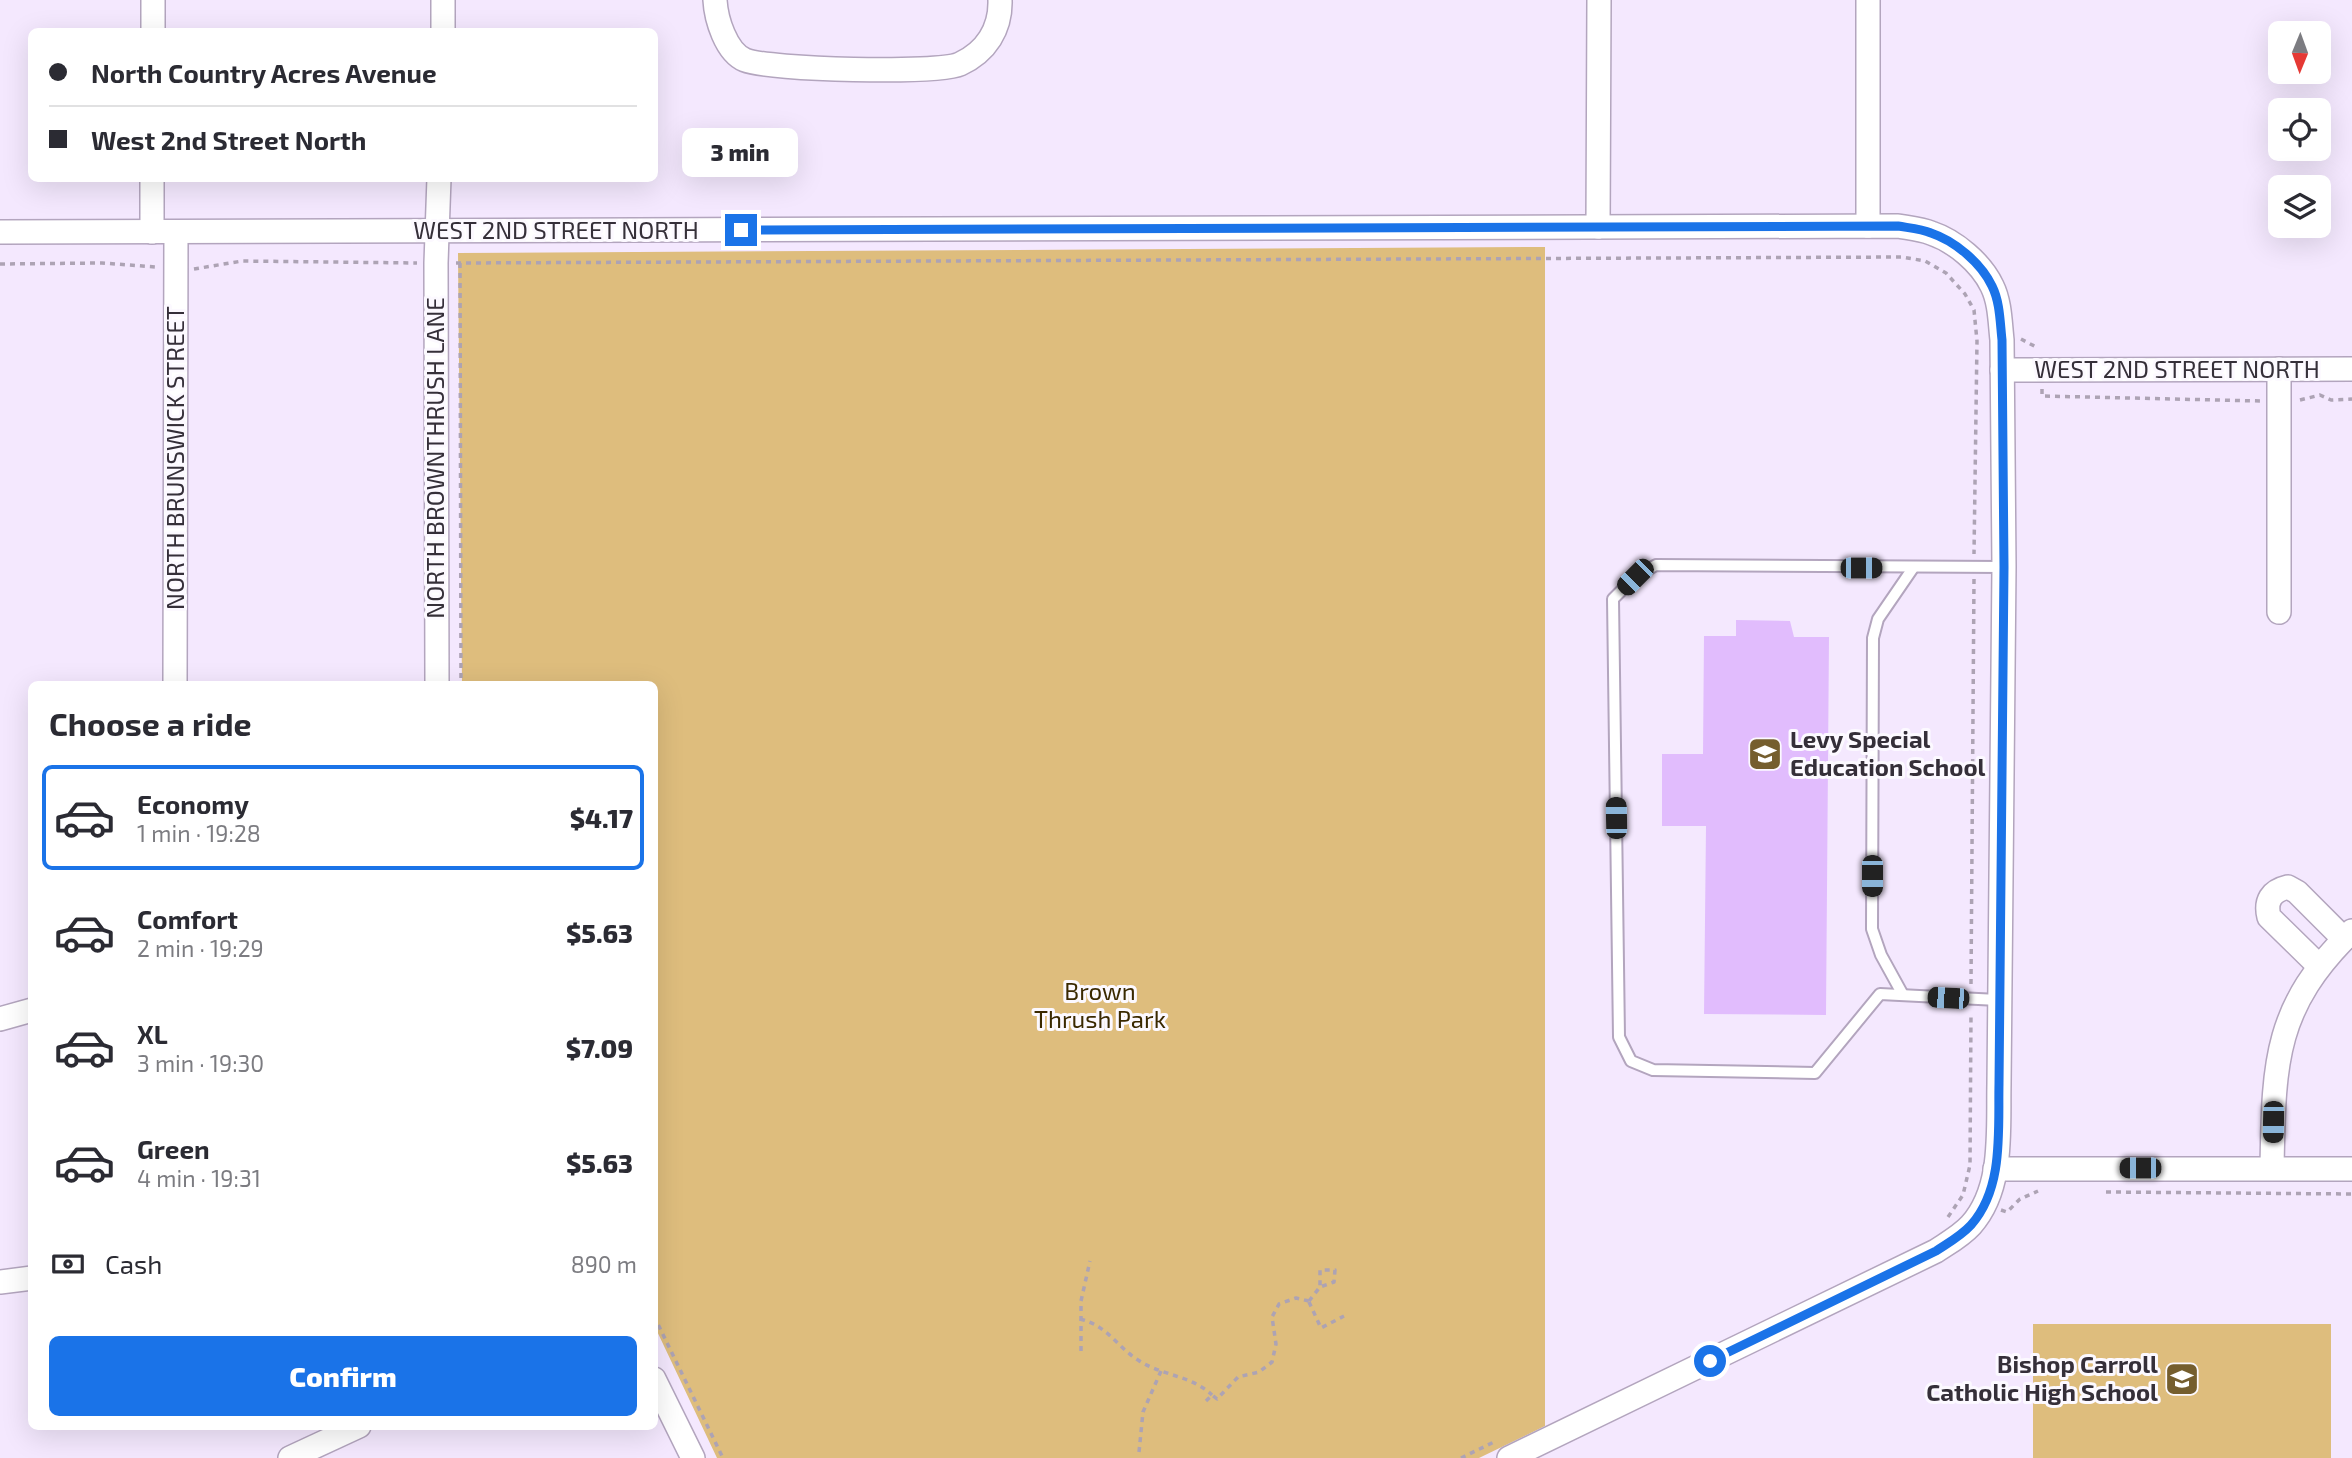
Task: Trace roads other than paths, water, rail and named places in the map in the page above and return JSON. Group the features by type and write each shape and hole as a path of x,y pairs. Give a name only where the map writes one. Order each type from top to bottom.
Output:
{"street":[{"path":"153,0 153,28"},
{"path":"443,0 443,28"},
{"path":"715,0 723,37 743,59 784,67 886,69 957,66 979,52 993,36 1001,9 1000,0"},
{"path":"1598,227 1599,0"},
{"path":"1868,0 1868,226"},
{"path":"152,182 152,232"},
{"name":"NORTH BROWNTHRUSH LANE","path":"437,681 436,231 439,182"},
{"name":"WEST 2ND STREET NORTH","path":"0,232 1898,226 1931,233 1957,246 1976,264 1992,286 1998,306 2002,340 2004,567 1999,1084 1993,1182 1974,1199 1971,1224 1957,1238 1936,1251 1505,1448"},
{"name":"NORTH BRUNSWICK STREET","path":"175,681 176,232"},
{"path":"2278,612 2279,369"},
{"name":"WEST 2ND STREET NORTH","path":"2001,370 2352,369"},
{"path":"2272,1168 2273,1099 2287,1023 2319,966 2348,935 2297,892 2288,887 2273,893 2268,900 2269,917 2319,966"},
{"path":"0,1019 28,1011"},
{"path":"1995,1170 2352,1169"},
{"path":"0,1282 28,1278"},
{"path":"658,1387 693,1458"},
{"path":"290,1458 350,1430"}],"lane":[{"path":"1998,1000 1880,994 1815,1073 1653,1070 1631,1061 1619,1037 1613,599 1635,577 1656,565 2004,567"},
{"path":"1903,995 1881,955 1872,929 1873,638 1878,619 1913,568"}],"place":[{"name":"Levy Special Education School","path":"1765,754"},
{"name":"Bishop Carroll Catholic High School","path":"2182,1379"}],"park label":[{"name":"Brown Thrush Park","path":"1100,1006"}]}
